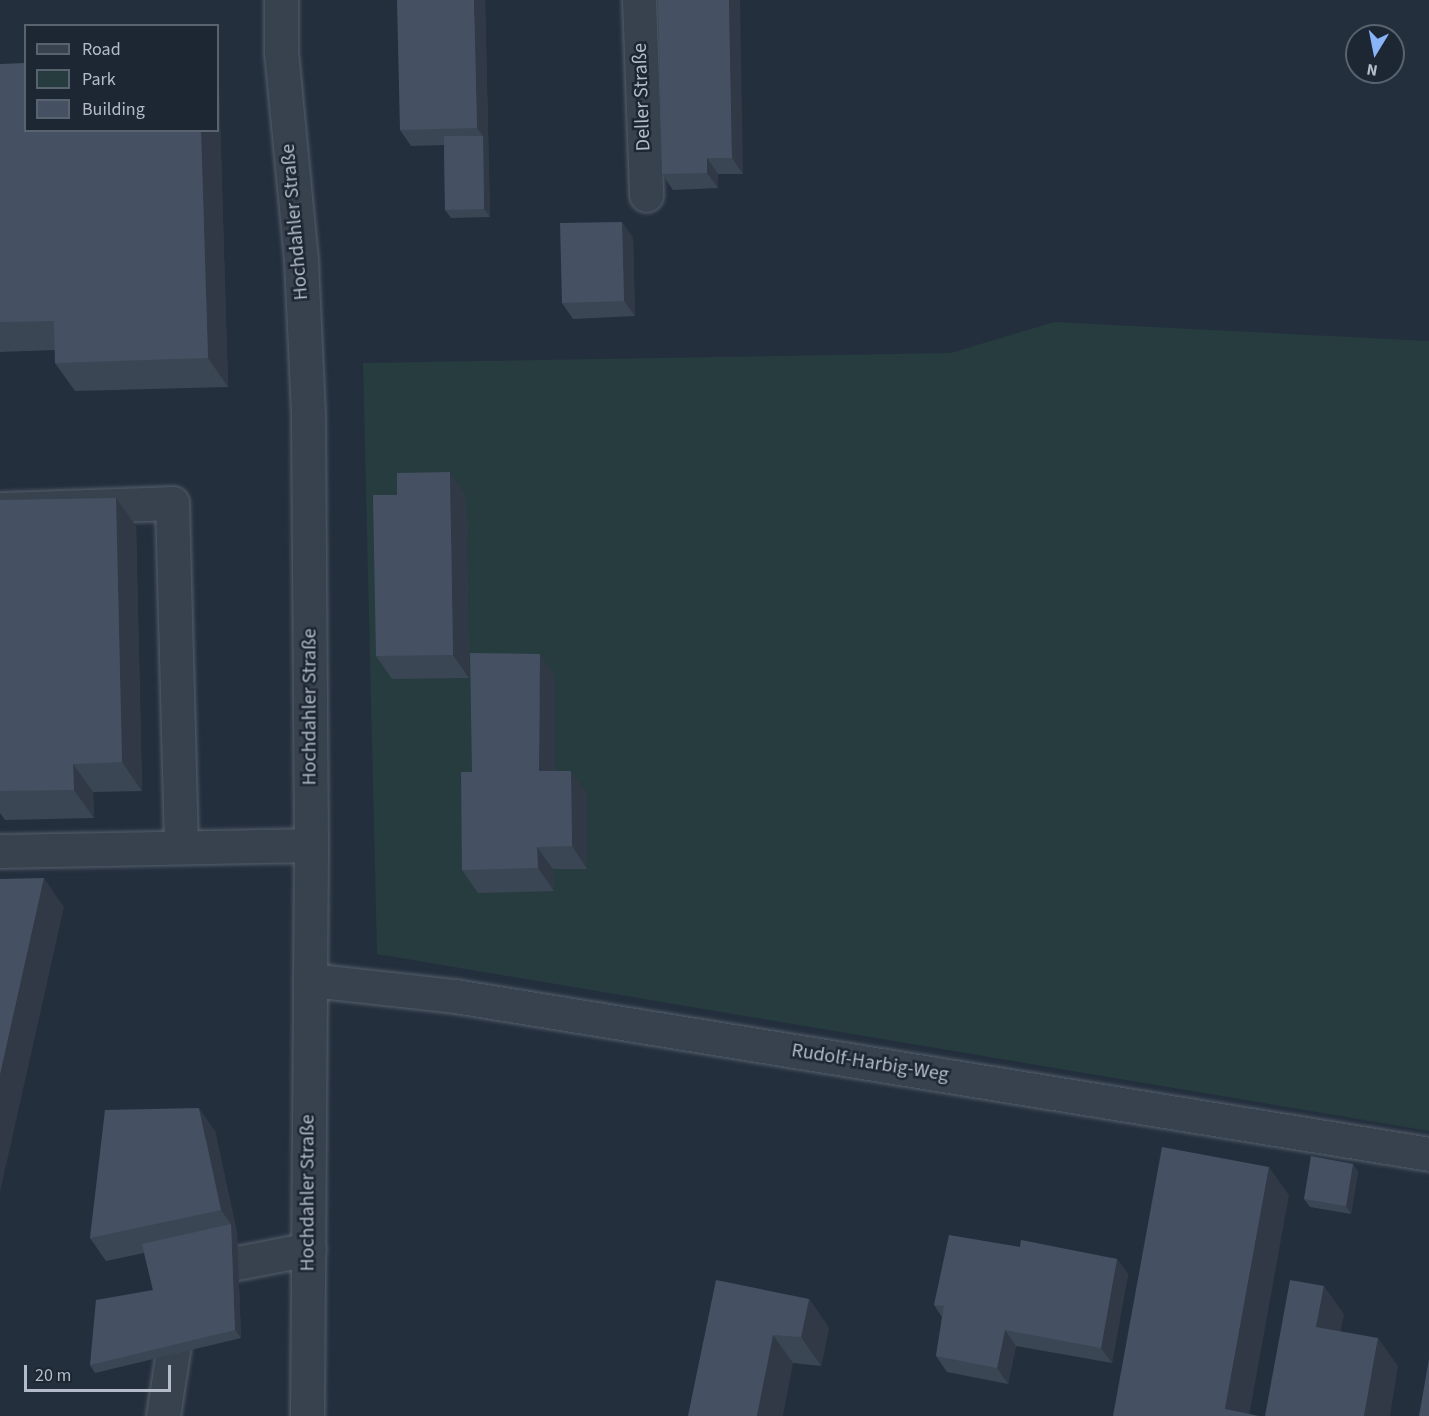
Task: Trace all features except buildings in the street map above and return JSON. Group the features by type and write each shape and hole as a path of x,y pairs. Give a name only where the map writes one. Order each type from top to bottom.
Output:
{"street":[{"name":"Hochdahler Straße","path":"281,0 280,52 301,260 308,416 311,845 307,1416"},
{"name":"Deller Straße","path":"639,0 646,195"},
{"path":"0,509 172,503 181,846"},
{"path":"0,851 311,845"},
{"name":"Rudolf-Harbig-Weg","path":"310,980 455,996 1429,1154"},
{"path":"163,1416 185,1273 309,1249"}],"green space":[{"path":"1054,322 1429,341 1429,1131 377,954 363,363 951,353"}]}
